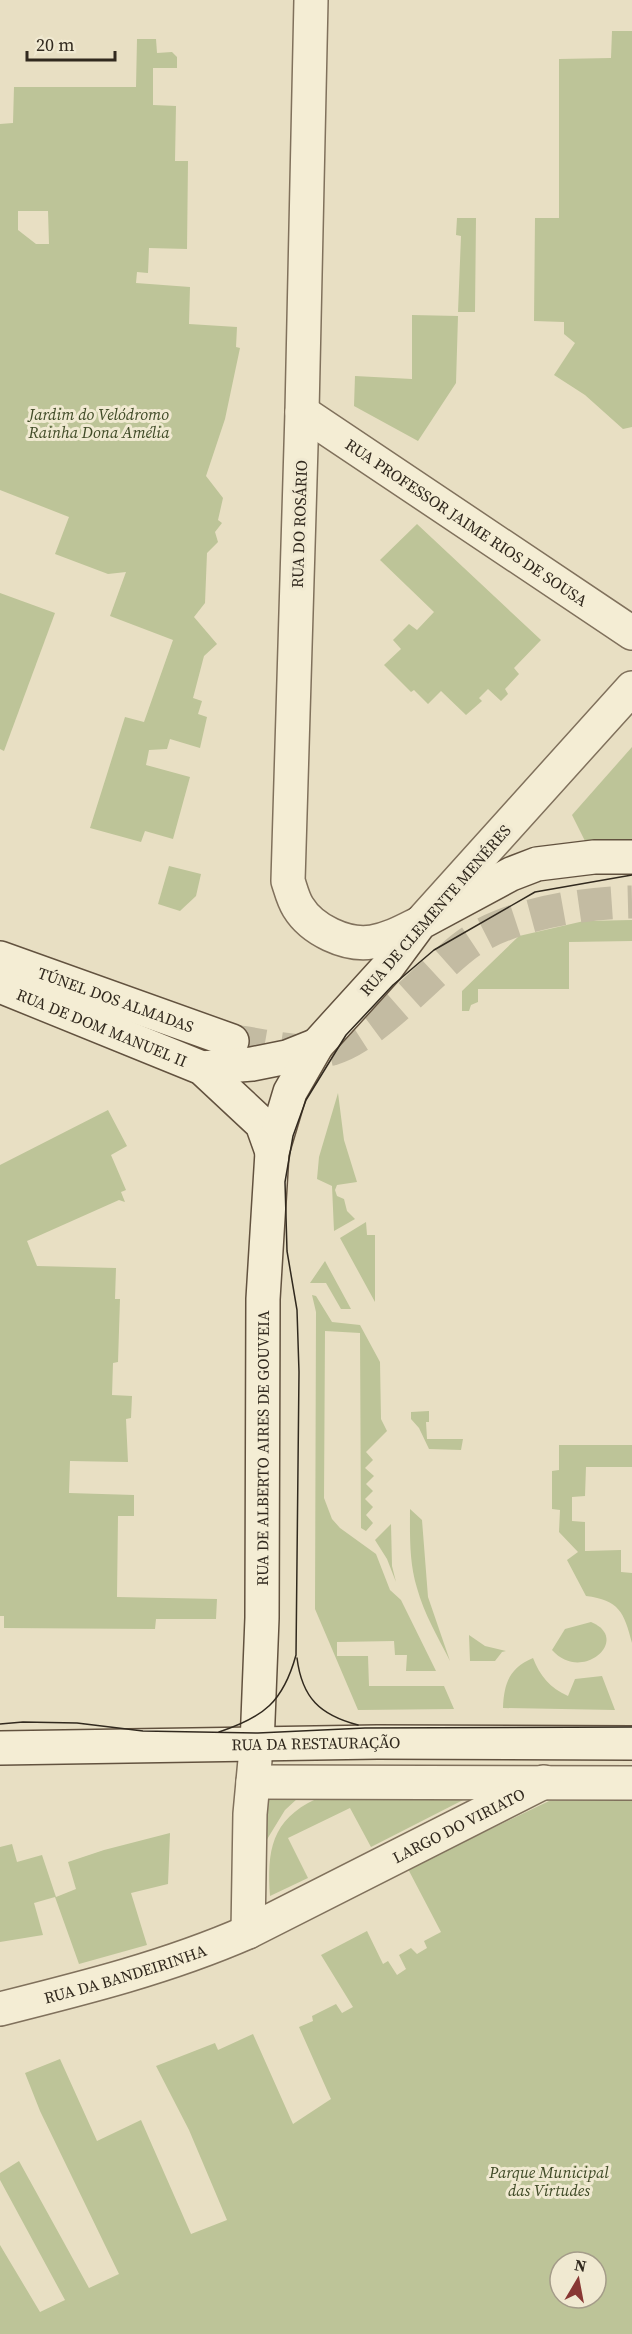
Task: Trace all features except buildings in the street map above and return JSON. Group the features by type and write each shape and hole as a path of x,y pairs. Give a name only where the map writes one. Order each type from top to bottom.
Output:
{"street":[{"name":"RUA DO ROSÁRIO","path":"311,0 288,880 299,910 322,929 347,940 369,942 378,940 394,936 420,923"},
{"name":"RUA PROFESSOR JAIME RIOS DE SOUSA","path":"302,411 632,633"},
{"name":"RUA DE CLEMENTE MENÉRES","path":"272,1152 290,1092 316,1045 386,969 420,923 632,688"},
{"path":"420,923 511,874 537,864 594,857 632,857"},
{"name":"TÚNEL DOS ALMADAS","path":"0,958 232,1041"},
{"name":"RUA DE DOM MANUEL II","path":"0,986 202,1068 262,1124 272,1152"},
{"name":"RUA DE DOM MANUEL II","path":"202,1068 252,1064 287,1057 316,1045"},
{"name":"RUA DE ALBERTO AIRES DE GOUVEIA","path":"257,1745 262,1618 262,1320 272,1152"},
{"name":"RUA DA RESTAURAÇÃO","path":"0,1748 377,1742 632,1743"},
{"path":"248,1932 250,1814 257,1745"},
{"name":"LARGO DO VIRIATO","path":"253,1782 544,1782"},
{"path":"544,1782 632,1783"},
{"name":"LARGO DO VIRIATO","path":"248,1932 544,1782"},
{"name":"RUA DA BANDEIRINHA","path":"0,2009 98,1984 199,1953 248,1932"}],"green space":[{"path":"612,31 632,31 632,427 623,429 585,395 554,375 575,343 564,334 564,322 534,321 535,218 559,218 559,59 611,58"},
{"name":"Jardim do Velódromo Rainha Dona Amélia","path":"137,39 156,39 157,53 172,52 177,57 177,68 153,68 153,105 176,106 175,161 188,161 187,249 149,248 148,273 137,272 136,283 190,287 189,324 237,327 236,347 240,348 225,419 206,476 223,498 218,520 222,523 215,532 218,542 207,553 205,603 194,617 217,644 204,656 193,698 202,701 198,714 207,717 200,748 170,739 167,749 149,750 146,765 190,777 173,839 145,831 141,842 90,828 125,717 144,722 173,640 110,616 126,572 108,574 55,554 69,517 0,490 0,124 13,123 14,87 136,87","holes":["18,211 48,211 49,244 36,244 18,230"]},
{"path":"457,218 476,218 475,312 458,312 461,236 456,235"},
{"path":"412,315 458,316 456,383 418,441 354,406 355,376 412,379"},
{"path":"417,524 541,640 514,668 519,674 505,689 508,694 501,701 488,689 479,698 482,701 466,715 441,691 428,704 414,690 411,692 384,665 401,649 393,640 409,624 417,630 434,612 380,560"},
{"path":"0,593 55,613 4,751 0,749"},
{"path":"632,747 632,846 588,847 572,815"},
{"path":"169,866 201,874 196,896 180,911 158,904"},
{"path":"632,920 632,941 569,942 569,989 478,989 478,1002 471,1005 469,1011 462,1011 462,991 519,936 584,921"},
{"path":"338,1093 344,1140 357,1182 337,1185 335,1190 337,1196 344,1199 347,1211 355,1219 334,1231 332,1186 317,1179 319,1157"},
{"path":"108,1110 127,1146 111,1155 126,1190 121,1192 125,1202 119,1200 27,1241 37,1266 116,1268 115,1299 120,1299 118,1362 113,1363 112,1395 132,1396 131,1418 126,1419 128,1462 70,1461 69,1493 134,1495 134,1516 118,1516 117,1597 217,1599 216,1619 156,1619 155,1629 4,1628 4,1616 0,1616 0,1165"},
{"path":"366,1222 367,1235 375,1235 375,1302 340,1238"},
{"path":"325,1261 351,1309 341,1309 326,1283 310,1283"},
{"path":"312,1295 316,1296 332,1322 360,1325 380,1362 381,1419 387,1431 366,1452 373,1460 365,1468 374,1476 366,1484 373,1491 365,1499 373,1507 366,1515 373,1523 366,1531 361,1528 360,1333 325,1331 324,1498 332,1519 340,1528 376,1554 390,1590 401,1600 436,1671 406,1671 407,1655 395,1655 394,1641 337,1642 337,1656 368,1656 369,1686 444,1686 454,1709 358,1710 315,1609 316,1312"},
{"path":"429,1411 429,1422 426,1422 427,1439 463,1439 461,1450 429,1449 419,1428 411,1419 411,1412"},
{"path":"559,1445 632,1445 632,1467 586,1467 585,1496 572,1497 572,1521 585,1522 585,1551 621,1550 621,1572 632,1573 632,1643 626,1623 618,1609 606,1601 586,1596 567,1560 578,1552 559,1532 560,1510 552,1509 552,1471 559,1470"},
{"path":"410,1509 422,1520 428,1597 450,1661 427,1616 414,1578 410,1549"},
{"path":"391,1524 392,1566 396,1582 387,1559 375,1540"},
{"path":"591,1622 602,1629 606,1638 605,1647 598,1655 588,1661 577,1662 564,1659 552,1650 565,1629"},
{"path":"469,1635 485,1646 506,1651 502,1652 495,1661 470,1661"},
{"path":"533,1658 546,1681 568,1696 575,1679 602,1676 615,1710 503,1708 509,1678 518,1667"},
{"path":"298,1798 285,1810 266,1841 267,1799"},
{"path":"316,1799 465,1799 371,1847 350,1808 288,1838 308,1878 270,1896 271,1851 275,1838 289,1817"},
{"name":"Parque Municipal das Virtudes","path":"632,1800 632,2334 0,2334 0,2245 40,2312 65,2300 0,2180 0,2173 19,2161 89,2288 119,2274 40,2111 25,2073 60,2059 97,2141 141,2120 191,2234 227,2220 189,2130 156,2066 215,2043 218,2050 253,2034 293,2124 331,2099 299,2027 313,2021 312,2016 336,2004 342,2013 353,2007 321,1955 367,1931 383,1964 388,1961 397,1975 406,1969 399,1955 411,1948 417,1954 427,1948 424,1941 441,1932 408,1869 549,1801"},
{"path":"170,1833 168,1884 131,1893 147,1945 79,1964 55,1897 34,1903 43,1935 0,1942 0,1847 12,1844 17,1862 42,1855 56,1897 76,1889 68,1862"}],"tunnel":[{"path":"232,1041 296,1050 332,1049 348,1043 382,1019 462,948 498,927 566,908 632,902"}],"tram line":[{"path":"219,1732 248,1720 270,1706 285,1685 296,1655 299,1372 297,1310 287,1251 285,1182 293,1136 306,1100 346,1035 393,985 434,950 535,892 632,875"},
{"path":"297,1658 303,1684 315,1703 333,1716 358,1725"},
{"path":"0,1724 77,1723 143,1731 258,1733 365,1728 632,1727"}]}
